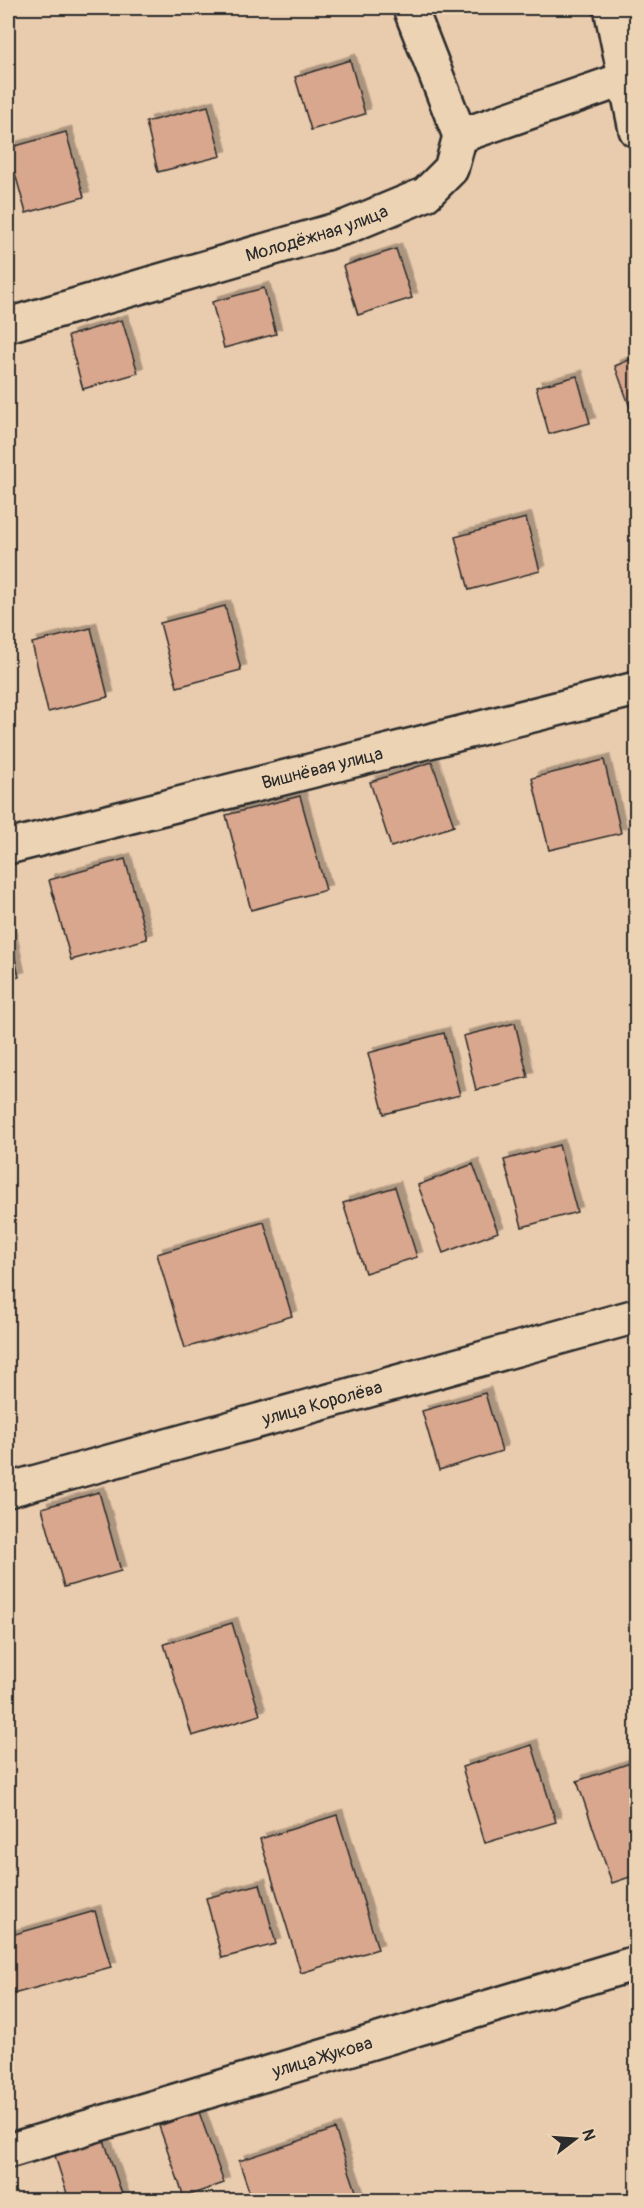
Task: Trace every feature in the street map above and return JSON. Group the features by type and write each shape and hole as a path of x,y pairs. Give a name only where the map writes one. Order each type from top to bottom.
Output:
{"street":[{"path":"410,8 460,136 631,76"},
{"path":"611,8 631,76 636,130"},
{"name":"Молодёжная улица","path":"8,325 346,227 426,194 451,169 460,136"},
{"name":"Вишнёвая улица","path":"8,847 636,689"},
{"name":"улица Королёва","path":"8,1490 636,1316"},
{"name":"улица Жукова","path":"8,2151 636,1963"}],"building":[{"path":"350,60 365,114 311,130 295,77"},
{"path":"208,106 221,156 158,172 146,122"},
{"path":"66,132 84,197 26,213 8,148"},
{"path":"396,249 412,298 358,315 343,266"},
{"path":"264,288 276,334 224,348 212,302"},
{"path":"122,320 138,373 83,389 68,336"},
{"path":"636,357 636,424 615,366"},
{"path":"577,376 590,423 549,434 536,387"},
{"path":"526,518 540,571 469,590 455,537"},
{"path":"225,606 241,670 177,687 160,623"},
{"path":"91,628 108,697 48,712 32,643"},
{"path":"604,760 621,833 549,850 532,778"},
{"path":"432,762 454,826 391,847 370,782"},
{"path":"300,796 326,890 251,910 226,815"},
{"path":"125,859 147,939 71,960 49,880"},
{"path":"8,926 19,977 8,980"},
{"path":"515,1023 528,1077 476,1090 463,1036"},
{"path":"444,1033 460,1095 384,1114 368,1053"},
{"path":"559,1145 577,1212 522,1227 504,1160"},
{"path":"473,1164 498,1232 443,1253 418,1185"},
{"path":"395,1187 417,1257 365,1273 343,1203"},
{"path":"264,1222 292,1316 185,1348 157,1254"},
{"path":"485,1393 502,1451 439,1470 422,1411"},
{"path":"99,1492 121,1571 64,1587 42,1508"},
{"path":"232,1623 260,1715 192,1736 164,1644"},
{"path":"532,1745 556,1822 485,1843 462,1767"},
{"path":"636,1761 636,1875 612,1883 577,1781"},
{"path":"337,1815 378,1949 301,1973 260,1839"},
{"path":"260,1884 276,1944 222,1958 206,1898"},
{"path":"95,1911 111,1967 13,1994 8,1974 8,1936"},
{"path":"199,2112 224,2183 184,2197 159,2126"},
{"path":"335,2129 359,2200 252,2200 239,2161"},
{"path":"104,2140 124,2200 69,2200 55,2156"}]}
